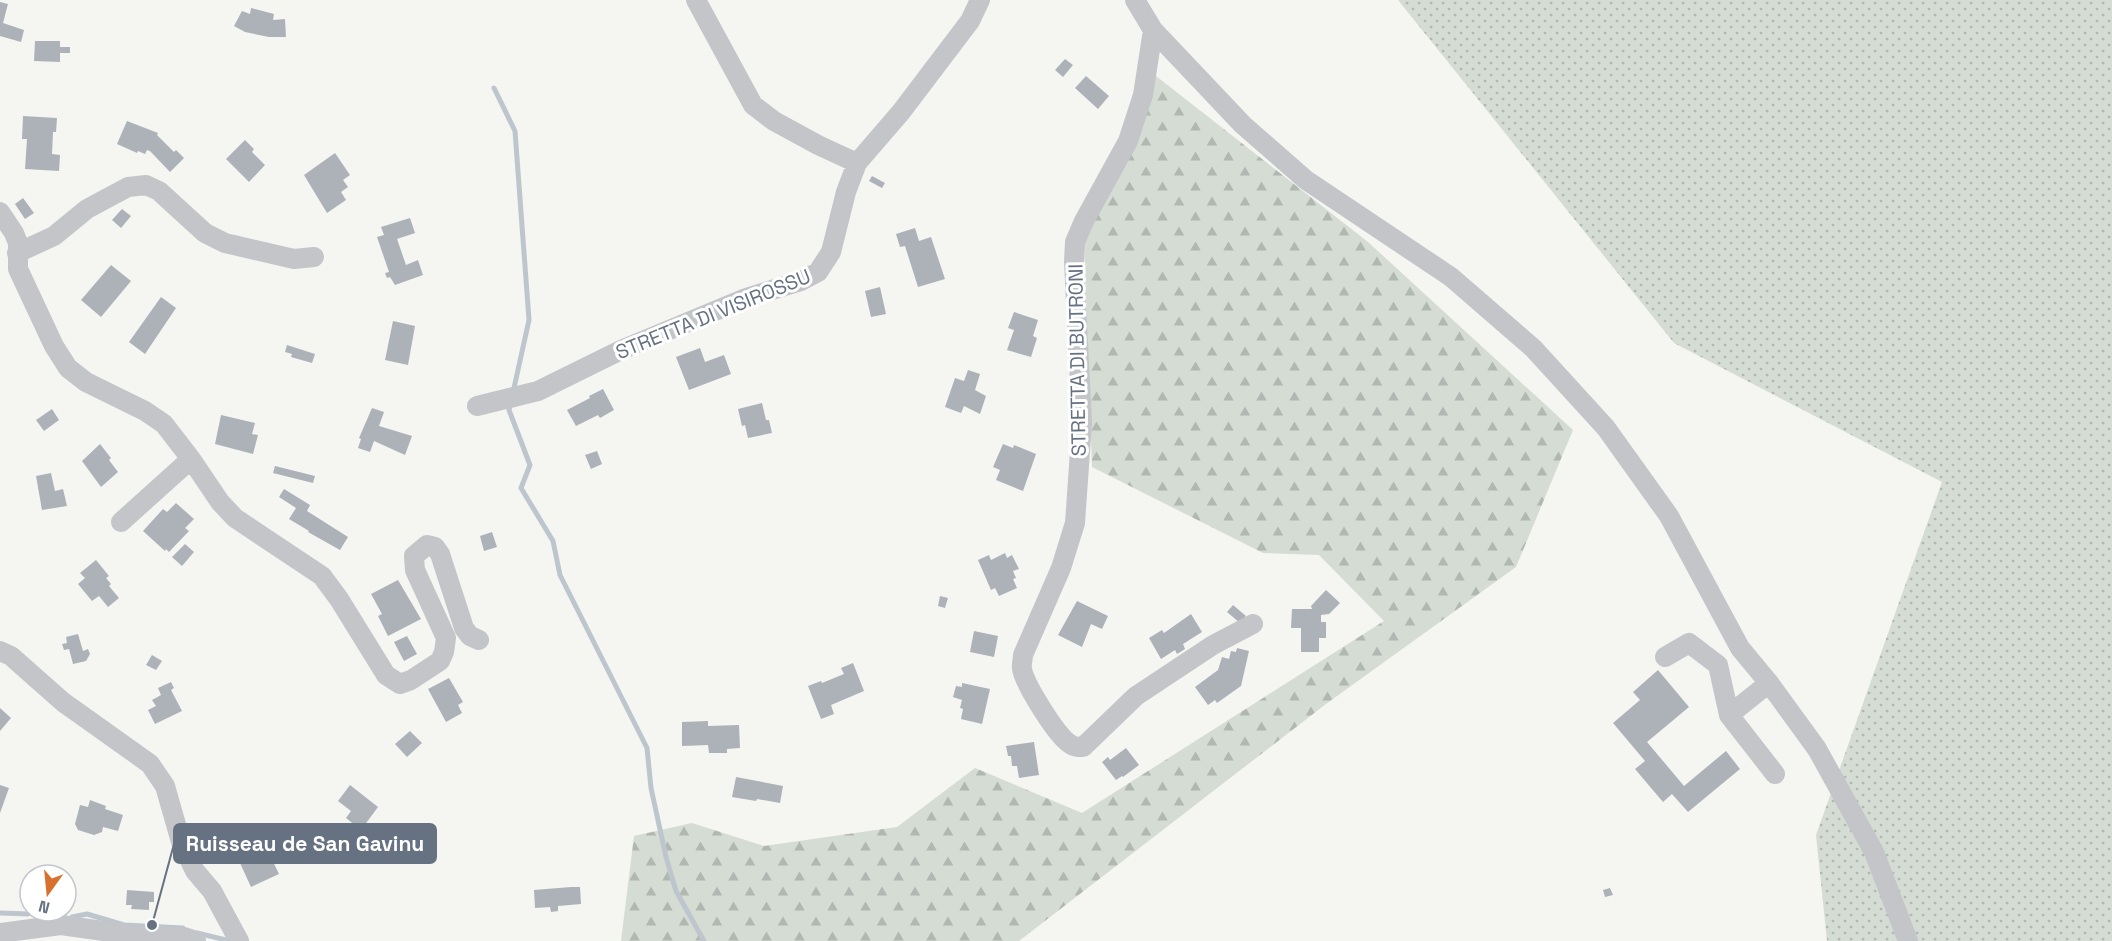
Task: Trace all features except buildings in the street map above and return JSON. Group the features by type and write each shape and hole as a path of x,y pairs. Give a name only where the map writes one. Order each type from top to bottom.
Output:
{"street":[{"path":"696,0 753,105 782,126 818,146 857,163"},
{"name":"STRETTA DI VISIROSSU","path":"477,406 538,391 621,350 746,298 801,281 818,272 831,252 846,192 857,163 901,112 970,21 980,0"},
{"path":"1135,0 1153,30 1243,125 1306,180 1452,277 1533,348 1606,428 1669,516 1740,648 1769,683 1817,749 1874,852 1908,941"},
{"name":"STRETTA DI BUTRONI","path":"1153,30 1143,95 1128,141 1075,242 1082,423 1075,522 1061,568 1023,655 1024,677 1044,713 1068,743 1075,747 1083,747 1136,696 1213,645 1253,624"},
{"path":"17,253 54,236 87,209 128,187 146,185 159,191 205,233 225,243 294,259 314,256"},
{"path":"0,212 18,243 18,269 54,346 68,368 86,382 145,411 164,424 220,502 235,518 321,576 339,599 386,675 400,684 411,681 440,661 444,652 446,638 414,570 414,556 427,545 435,547 440,554 464,628 470,636 478,640"},
{"path":"121,522 191,459"},
{"path":"1665,657 1689,644 1718,665 1729,715 1775,774"},
{"path":"0,651 11,656 63,702 150,764 165,786 181,842 195,871 212,891 240,941"},
{"path":"1729,715 1769,683"},
{"path":"0,933 61,925 145,937 184,937 196,941"}],"green space":[{"path":"1398,0 2112,0 2112,941 1827,941 1816,835 1942,482 1674,343"},
{"path":"1156,76 1368,242 1573,430 1516,567 1326,704 1019,941 621,941 634,836 692,823 764,846 897,827 975,768 1082,813 1384,621 1319,555 1263,553 1092,467 1084,240"}],"waterway":[{"path":"494,88 515,131 529,320 514,388"},
{"path":"510,406 509,410 530,465 521,488 553,541 560,575 647,748 651,788 676,891 704,941"},
{"path":"0,913 18,914"},
{"path":"78,916 87,914 124,925 183,928"},
{"path":"197,933 226,940"}],"place":[{"name":"Ruisseau de San Gavinu","path":"152,925"}]}
